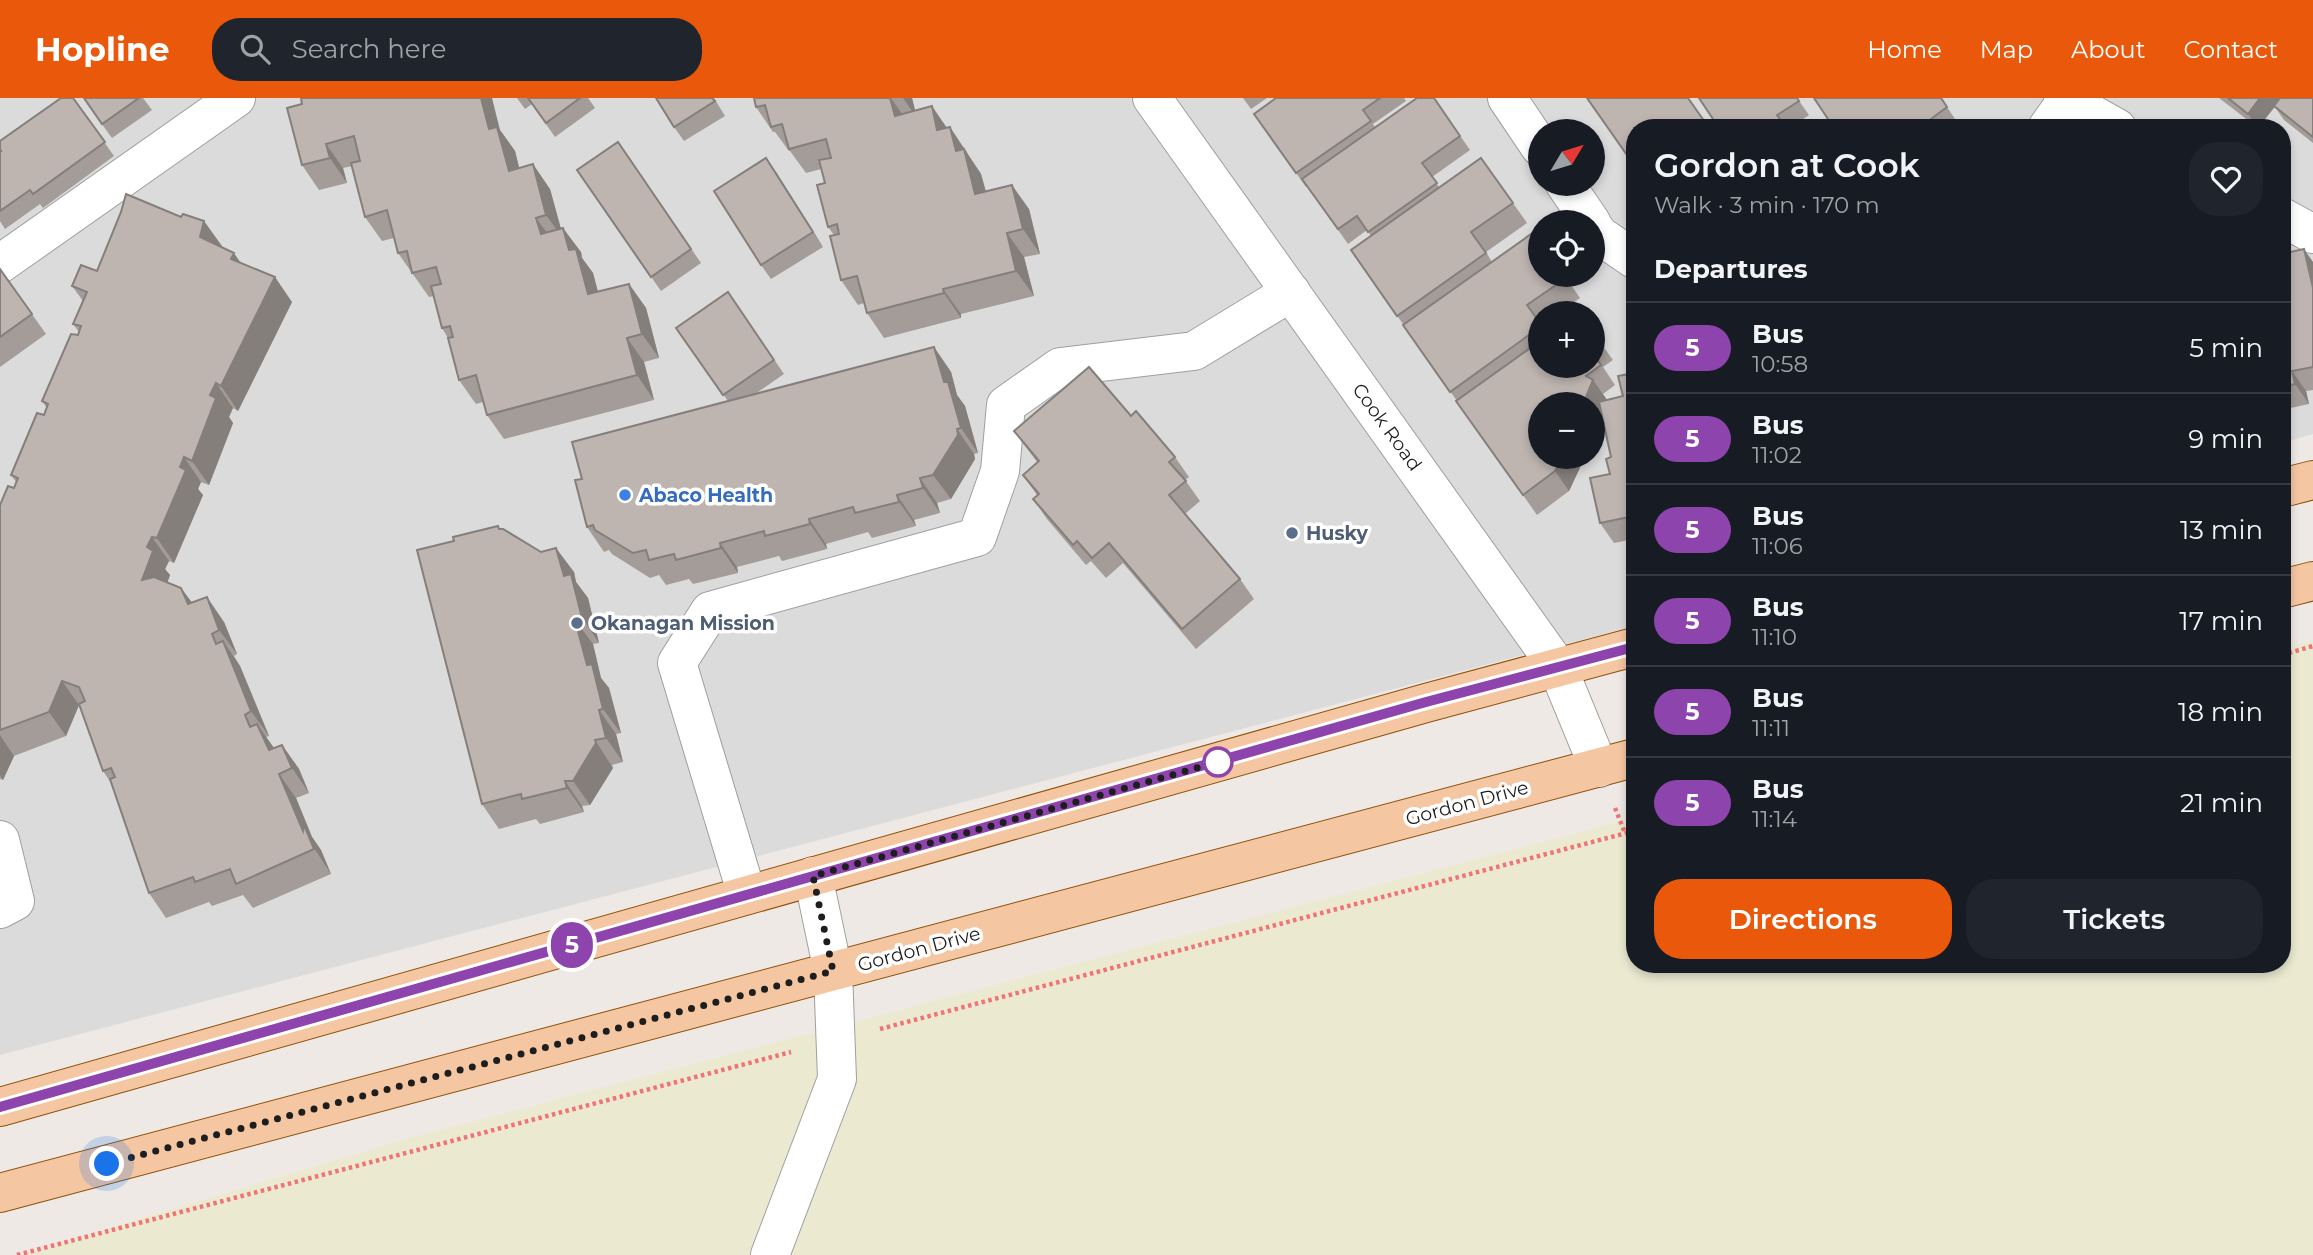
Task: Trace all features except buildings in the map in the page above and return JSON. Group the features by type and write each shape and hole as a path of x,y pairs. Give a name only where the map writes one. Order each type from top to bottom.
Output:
{"main road":[{"path":"2291,486 2313,480"},
{"path":"2291,587 2313,581"},
{"path":"0,1107 1557,666 1626,649"},
{"name":"Gordon Drive","path":"0,1193 1617,763"}],"street":[{"path":"0,264 236,98"},
{"name":"Cook Road","path":"1152,98 1557,666 1617,763"},
{"path":"1507,98 1528,129"},
{"path":"2059,109 2090,119"},
{"path":"2291,222 2313,234"},
{"path":"1605,239 1626,254"},
{"path":"747,895 677,663 710,611 977,537 1000,471 1006,405 1060,367 1194,351 1291,292"},
{"path":"0,840 15,901 0,908"},
{"path":"770,1255 837,1079 833,971 813,876"}],"path":[{"path":"2291,652 2313,646"}],"shaded area":[{"path":"0,98 2313,98 2313,434 2291,440 2291,119 1626,119 1626,628 0,1055"}],"green space":[{"path":"2313,641 2313,1255 19,1255 406,1139 1626,820 1626,973 2291,973 2291,647"}],"bus line":[{"name":"5","path":"0,1107 1426,702 1626,649"}],"place":[{"name":"Abaco Health","path":"625,495"},
{"name":"Husky","path":"1292,533"},
{"name":"Okanagan Mission","path":"577,623"}],"route":[{"path":"107,1164 833,971 813,876 1218,762"}]}
